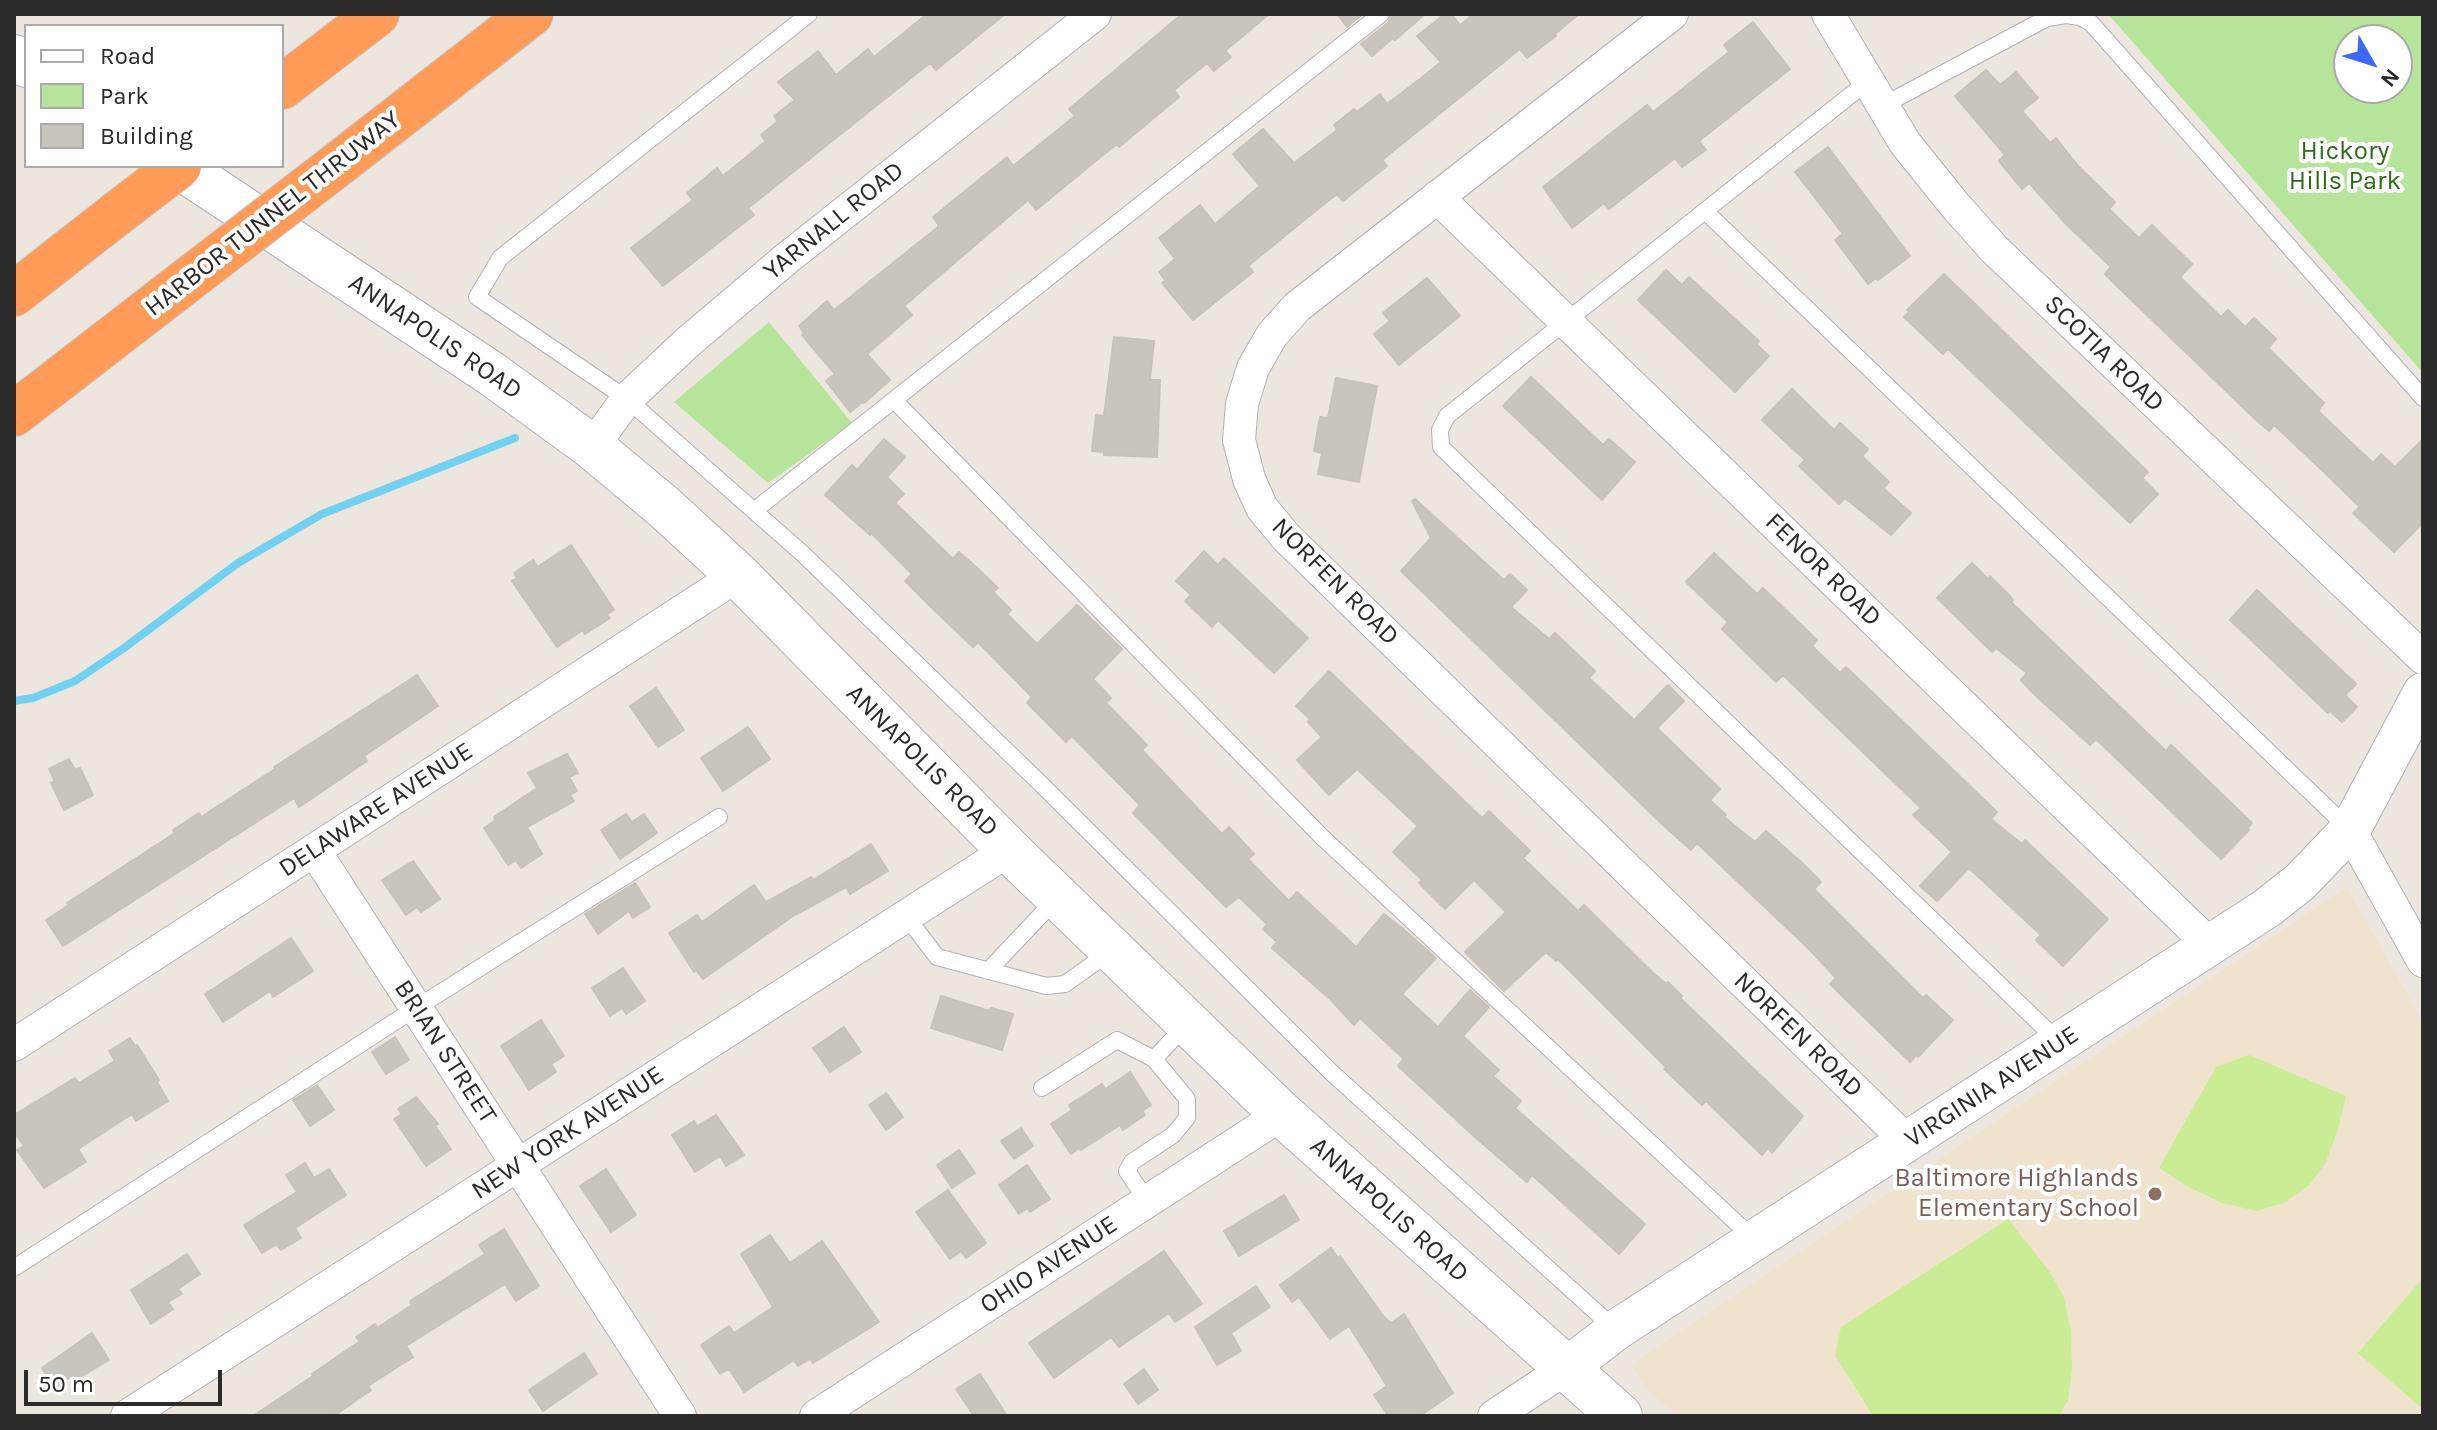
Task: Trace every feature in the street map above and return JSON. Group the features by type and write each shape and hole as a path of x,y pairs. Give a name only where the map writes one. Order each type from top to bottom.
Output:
{"highway":[{"path":"284,85 377,14"},
{"name":"HARBOR TUNNEL THRUWAY","path":"14,414 531,14"},
{"path":"14,294 176,168"}],"main road":[{"name":"ANNAPOLIS ROAD","path":"182,168 492,374 592,447 738,575 1009,850 1282,1114 1620,1416"}],"street":[{"name":"YARNALL ROAD","path":"592,447 627,399 688,342 786,259 1095,14"},
{"name":"NORFEN ROAD","path":"1672,14 1297,307 1272,335 1253,368 1242,404 1239,440 1249,479 1262,508 1286,537 1908,1142"},
{"name":"SCOTIA ROAD","path":"1828,14 1905,143 1994,249 2423,658"},
{"name":"FENOR ROAD","path":"1437,197 2209,944"},
{"name":"DELAWARE AVENUE","path":"14,1045 738,575"},
{"name":"VIRGINIA AVENUE","path":"1503,1413 1616,1330 1757,1242 2267,908 2300,882 2350,830 2423,693"},
{"path":"2350,830 2423,961"},
{"name":"BRIAN STREET","path":"314,850 680,1416"},
{"name":"NEW YORK AVENUE","path":"127,1416 1009,850"},
{"name":"OHIO AVENUE","path":"816,1416 1282,1114"}],"lane":[{"path":"809,14 500,258 477,297 627,399 755,510 1031,775 1331,1072 1616,1330"},
{"path":"755,510 1381,14"},
{"path":"2059,1042 1441,447 1440,430 1447,416 1706,212 1875,94 2047,18 2066,15 2091,23 2423,398"},
{"path":"1706,212 2350,830"},
{"path":"894,400 1322,837 1757,1242"},
{"path":"14,1268 719,817"},
{"path":"988,971 1058,897"},
{"path":"906,916 937,957 1046,986 1065,984 1113,950"},
{"path":"1154,1059 1188,1023"},
{"path":"1042,1088 1117,1040 1154,1059 1187,1099 1187,1118 1173,1135 1132,1162 1127,1171 1147,1201"}],"shaded area":[{"name":"Baltimore Highlands Elementary School","path":"2347,887 2423,1022 2423,1416 1678,1416 1646,1388 1631,1365"}],"green space":[{"name":"Hickory Hills Park","path":"2108,14 2423,14 2423,373"},
{"path":"769,322 852,423 768,483 674,402"},
{"path":"2249,1055 2346,1096 2325,1164 2310,1184 2286,1202 2257,1211 2222,1203 2159,1168 2216,1067"},
{"path":"2008,1219 2050,1272 2064,1298 2071,1331 2072,1369 2068,1400 2059,1416 1873,1416 1835,1355 1841,1327"},
{"path":"2423,1278 2423,1409 2358,1353"}],"building":[{"path":"927,14 1005,14 936,70 930,63 748,208 754,215 663,286 631,248 693,200 687,193 717,168 723,176 766,141 761,135 778,121 774,116 795,100 778,82 818,51 836,75 868,49 874,57"},
{"path":"1182,14 1269,14 1225,51 1231,57 1214,71 1207,63 1174,90 1179,97 1119,147 1117,144 1036,210 1028,200 904,306 912,315 867,354 890,380 850,412 826,381 835,374 802,335 804,333 799,326 827,301 834,310 938,227 933,217 1007,157 1013,166 1075,116 1069,109"},
{"path":"1337,14 1363,14 1347,27"},
{"path":"1392,14 1425,14 1372,56 1361,44 1388,23"},
{"path":"1445,14 1451,14 1460,25 1474,14 1579,14 1527,58 1520,49 1382,160 1387,166 1343,201 1337,194 1248,266 1253,272 1193,320 1162,283 1166,281 1159,272 1175,259 1159,238 1200,205 1215,224 1260,186 1233,154 1263,129 1294,163 1337,130 1334,125 1354,109 1357,112 1380,94 1387,104 1420,79 1441,62 1417,36"},
{"path":"1753,22 1790,69 1699,141 1706,150 1682,167 1675,158 1609,209 1604,203 1572,228 1543,187 1647,105 1653,112 1729,52 1724,45"},
{"path":"1986,70 2000,85 2016,72 2038,98 2022,111 2050,143 2056,138 2078,166 2115,202 2109,209 2139,238 2152,225 2192,264 2180,277 2221,317 2228,310 2245,327 2254,318 2276,339 2268,348 2324,403 2318,411 2373,463 2381,454 2395,467 2423,439 2423,523 2394,552 2353,513 2360,507 2323,471 2274,425 2269,431 2254,418 2105,274 2111,267 2029,183 2022,189 1999,161 2005,155 1955,96"},
{"path":"1828,147 1910,256 1868,284 1835,240 1843,234 1795,172"},
{"path":"1666,270 1682,285 1689,277 1759,341 1756,344 1769,356 1735,392 1638,300"},
{"path":"1944,274 2148,472 2142,478 2158,494 2130,523 1948,349 1943,354 1904,317 1909,312 1907,310"},
{"path":"1427,278 1460,316 1399,365 1374,334 1390,321 1383,313"},
{"path":"1114,337 1154,341 1150,380 1160,380 1157,457 1104,455 1104,452 1092,451 1096,415 1104,416"},
{"path":"1531,377 1603,445 1609,439 1635,462 1602,500 1503,406"},
{"path":"1336,378 1377,386 1359,482 1318,474 1322,453 1314,451 1320,417 1328,418"},
{"path":"1792,389 1834,430 1840,423 1868,449 1862,456 1889,482 1883,488 1911,513 1891,535 1845,498 1839,504 1799,466 1805,460 1762,420"},
{"path":"884,439 905,457 887,477 904,494 895,503 953,559 959,552 998,588 995,594 1011,610 1007,614 1037,644 1077,605 1122,649 1093,679 1111,698 1106,703 1147,745 1142,750 1222,834 1229,827 1254,854 1248,859 1289,901 1297,892 1356,947 1384,914 1402,928 1436,958 1402,994 1438,1027 1470,990 1489,1007 1463,1036 1499,1070 1493,1076 1521,1101 1515,1108 1645,1224 1619,1254 1532,1175 1527,1182 1476,1138 1398,1066 1404,1059 1360,1018 1354,1025 1331,1000 1272,948 1277,942 1263,929 1267,924 1239,897 1226,907 1133,813 1140,805 1072,736 1066,742 1027,703 1032,697 978,642 973,647 905,581 912,574 871,533 825,495 852,465 857,470"},
{"path":"1415,499 1504,580 1510,574 1527,590 1511,607 1549,639 1555,633 1595,671 1589,678 1634,720 1668,685 1684,701 1657,728 1720,789 1710,800 1726,815 1724,817 1755,842 1766,831 1801,862 1821,882 1814,889 1923,998 1926,995 1953,1020 1918,1057 1910,1062 1830,984 1836,978 1808,948 1697,843 1691,850 1662,824 1401,571 1431,538 1412,501"},
{"path":"571,545 614,610 607,614 610,618 585,634 583,630 557,647 512,581 517,578 514,573 533,560 537,567"},
{"path":"1204,551 1218,565 1224,558 1308,638 1274,673 1218,620 1212,627 1185,601 1191,595 1176,581"},
{"path":"1714,553 1757,594 1763,588 1817,640 1812,646 1840,673 1846,667 1997,812 1991,819 2022,844 2025,840 2108,919 2063,966 2036,940 2041,935 1969,868 1937,901 1920,886 1952,852 1913,815 1921,808 1783,675 1776,682 1722,629 1728,622 1686,582"},
{"path":"1972,563 1988,579 1990,576 2013,600 2011,602 2166,751 2171,745 2252,823 2221,859 2096,739 2090,745 2034,694 2021,680 2027,673 1996,648 1992,652 1937,598"},
{"path":"2257,590 2356,684 2345,695 2357,707 2342,722 2330,711 2328,713 2230,620"},
{"path":"1329,671 1482,818 1489,811 1530,851 1523,858 1578,911 1584,905 1652,972 1666,984 1668,982 1682,996 1680,998 1803,1116 1772,1153 1768,1148 1762,1155 1706,1101 1702,1105 1558,959 1556,961 1546,952 1504,991 1465,952 1506,912 1474,880 1445,909 1419,883 1422,880 1393,852 1418,826 1357,769 1329,795 1297,760 1322,737 1296,706"},
{"path":"417,675 438,706 364,756 367,761 299,807 294,798 63,946 46,920 69,905 67,903 175,833 173,830 199,813 201,817"},
{"path":"656,688 684,730 658,747 630,706"},
{"path":"748,727 770,759 723,791 701,758"},
{"path":"567,754 578,773 569,777 577,791 570,795 574,801 527,827 542,854 521,868 516,860 508,865 484,828 496,820 494,817 537,788 528,773"},
{"path":"69,759 75,770 80,768 93,795 64,810 51,783 55,781 49,769"},
{"path":"626,814 632,822 644,814 657,833 620,859 601,830"},
{"path":"871,844 888,871 850,894 846,887 793,916 703,979 696,970 694,972 669,933 697,915 702,922 754,885 766,902 811,877 813,880"},
{"path":"413,861 440,899 421,912 417,907 406,915 382,880"},
{"path":"635,883 650,907 633,918 629,911 598,934 585,914"},
{"path":"291,938 313,971 273,997 270,991 223,1022 205,994"},
{"path":"623,968 645,1001 626,1014 622,1008 610,1016 592,988"},
{"path":"941,996 990,1011 991,1008 1013,1014 1002,1050 931,1028"},
{"path":"541,1020 564,1056 551,1064 556,1072 529,1090 501,1046"},
{"path":"844,1027 861,1052 830,1072 813,1048"},
{"path":"395,1037 409,1060 386,1074 372,1052"},
{"path":"130,1038 159,1080 157,1082 168,1101 136,1121 132,1114 78,1149 86,1162 44,1188 17,1150 24,1146 14,1132 14,1115 75,1078 79,1083 115,1061 109,1051"},
{"path":"1130,1072 1151,1105 1142,1111 1145,1115 1123,1130 1120,1125 1071,1154 1051,1124 1072,1110 1069,1105 1102,1084 1105,1089"},
{"path":"317,1085 334,1110 310,1126 293,1100"},
{"path":"886,1093 903,1117 886,1130 869,1105"},
{"path":"416,1097 438,1124 435,1126 451,1149 426,1166 394,1119 402,1114 398,1109"},
{"path":"716,1115 744,1155 726,1166 720,1156 695,1172 672,1135 694,1121 697,1126"},
{"path":"1021,1128 1033,1146 1014,1159 1001,1141"},
{"path":"959,1150 975,1173 952,1188 937,1165"},
{"path":"305,1163 314,1178 329,1169 346,1195 295,1228 301,1238 281,1250 277,1244 262,1253 244,1225 297,1192 286,1175"},
{"path":"1027,1165 1050,1199 1030,1212 1027,1208 1019,1214 999,1185"},
{"path":"606,1169 636,1215 611,1232 580,1186"},
{"path":"948,1190 986,1243 966,1258 961,1251 950,1259 916,1212"},
{"path":"1284,1195 1299,1220 1239,1256 1224,1231"},
{"path":"504,1229 539,1286 516,1301 505,1284 406,1346 413,1357 368,1386 371,1390 334,1416 253,1416 360,1341 356,1337 375,1324 377,1328 412,1305 410,1301 485,1254 479,1245"},
{"path":"770,1235 790,1263 822,1241 879,1322 813,1363 810,1359 798,1366 794,1360 744,1392 729,1369 720,1374 701,1345 729,1326 734,1333 773,1307 741,1254"},
{"path":"1331,1248 1384,1317 1391,1323 1404,1314 1453,1393 1420,1416 1388,1416 1374,1395 1387,1386 1349,1326 1330,1339 1299,1297 1292,1302 1280,1285"},
{"path":"1164,1251 1202,1304 1175,1322 1169,1313 1119,1347 1111,1337 1054,1378 1029,1343"},
{"path":"187,1254 200,1274 178,1289 182,1294 168,1302 173,1309 151,1324 131,1290"},
{"path":"1256,1286 1270,1307 1231,1333 1241,1351 1217,1365 1195,1327"},
{"path":"92,1333 109,1360 77,1379 74,1374 55,1388 42,1368"},
{"path":"584,1353 597,1374 543,1411 529,1390"},
{"path":"1144,1369 1158,1390 1138,1404 1124,1384"},
{"path":"980,1374 1007,1416 974,1416 956,1389"}],"waterway":[{"path":"14,701 33,698 75,681 238,563 322,514 515,438"}],"place":[{"name":"Baltimore Highlands Elementary School","path":"2155,1194"}]}
